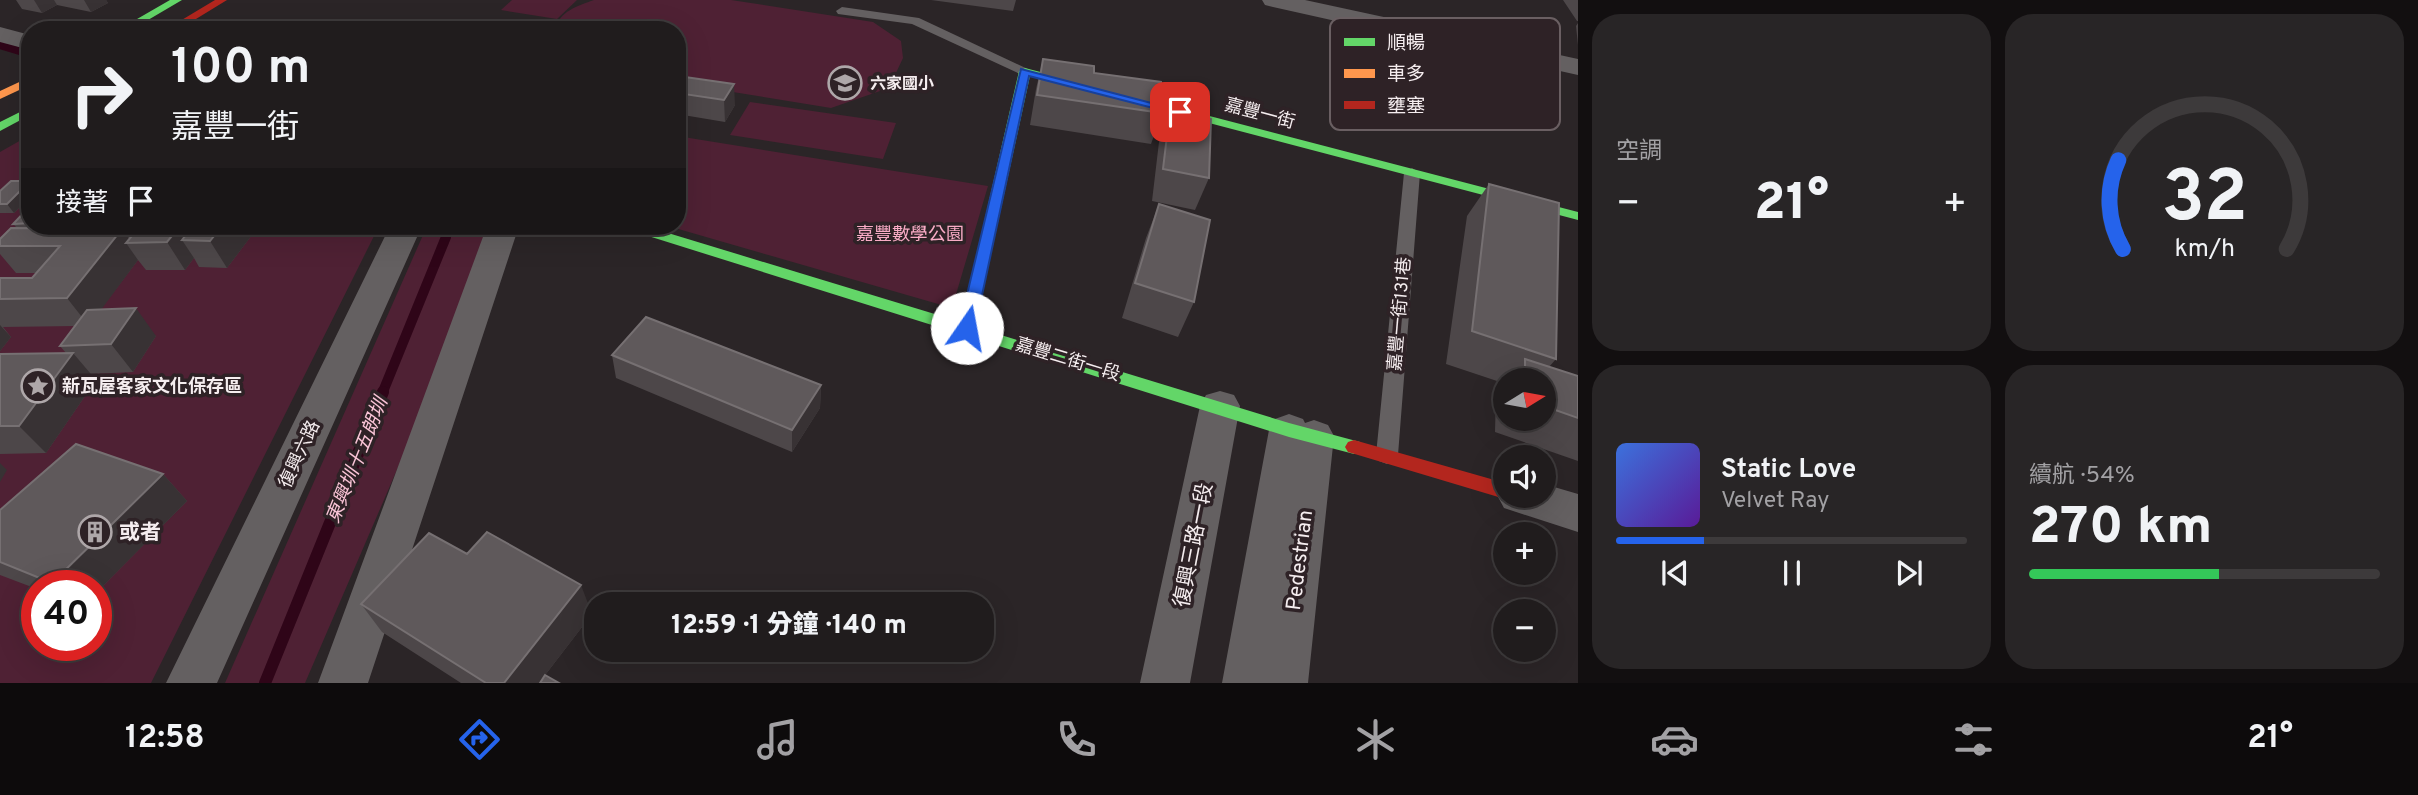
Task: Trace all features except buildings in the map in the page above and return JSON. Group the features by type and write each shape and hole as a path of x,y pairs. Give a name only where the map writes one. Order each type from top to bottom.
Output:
{"street":[{"path":"139,21 177,0"},
{"path":"186,21 222,0"},
{"path":"1273,0 1355,18"},
{"path":"0,34 21,40"},
{"path":"1560,63 1578,67"},
{"path":"967,328 1025,71"},
{"name":"嘉豐一街","path":"1025,71 1578,216"},
{"path":"0,96 21,85"},
{"path":"0,127 21,115"},
{"name":"復興六路","path":"191,683 403,235"},
{"path":"343,683 500,235"},
{"name":"嘉豐二街一段","path":"661,235 1302,433 1493,487"},
{"name":"復興三路一段","path":"1165,683 1220,406"},
{"path":"1247,683 1302,433"},
{"name":"Pedestrian","path":"1283,683 1302,433"},
{"path":"1556,506 1578,513"}],"lane":[{"path":"842,11 915,20 1025,71"},
{"name":"嘉豐一街131巷","path":"1387,455 1412,173"}],"green space":[{"path":"512,0 577,0 557,19 501,10"},
{"path":"594,0 731,0 873,22 901,41 903,58 895,75 880,91 831,108 686,84 686,21 559,21 576,7"},
{"path":"750,102 896,123 883,159 730,135"},
{"name":"嘉豐數學公園","path":"686,137 988,186 952,308 686,231"},
{"path":"21,140 21,235 375,235 151,683 0,683 0,152"},
{"path":"423,235 498,235 305,683 225,683"}],"waterway":[{"name":"東興圳十五朗圳","path":"0,45 21,51"},
{"name":"東興圳十五朗圳","path":"382,394 446,237"},
{"name":"東興圳十五朗圳","path":"265,683 383,392"}],"traffic: fast":[{"path":"139,21 177,0"},
{"path":"967,328 1025,71 1578,216"},
{"path":"0,127 21,115"},
{"path":"660,235 1289,430 1354,447"}],"traffic: slow":[{"path":"0,96 21,85"}],"traffic: jam":[{"path":"186,21 222,0"},
{"path":"1354,447 1493,488"}],"place":[{"name":"六家國小","path":"845,83"},
{"name":"新瓦屋客家文化保存區","path":"38,386"},
{"name":"或者","path":"95,532"}],"route":[{"path":"967,328 1025,71 1180,112"}]}
